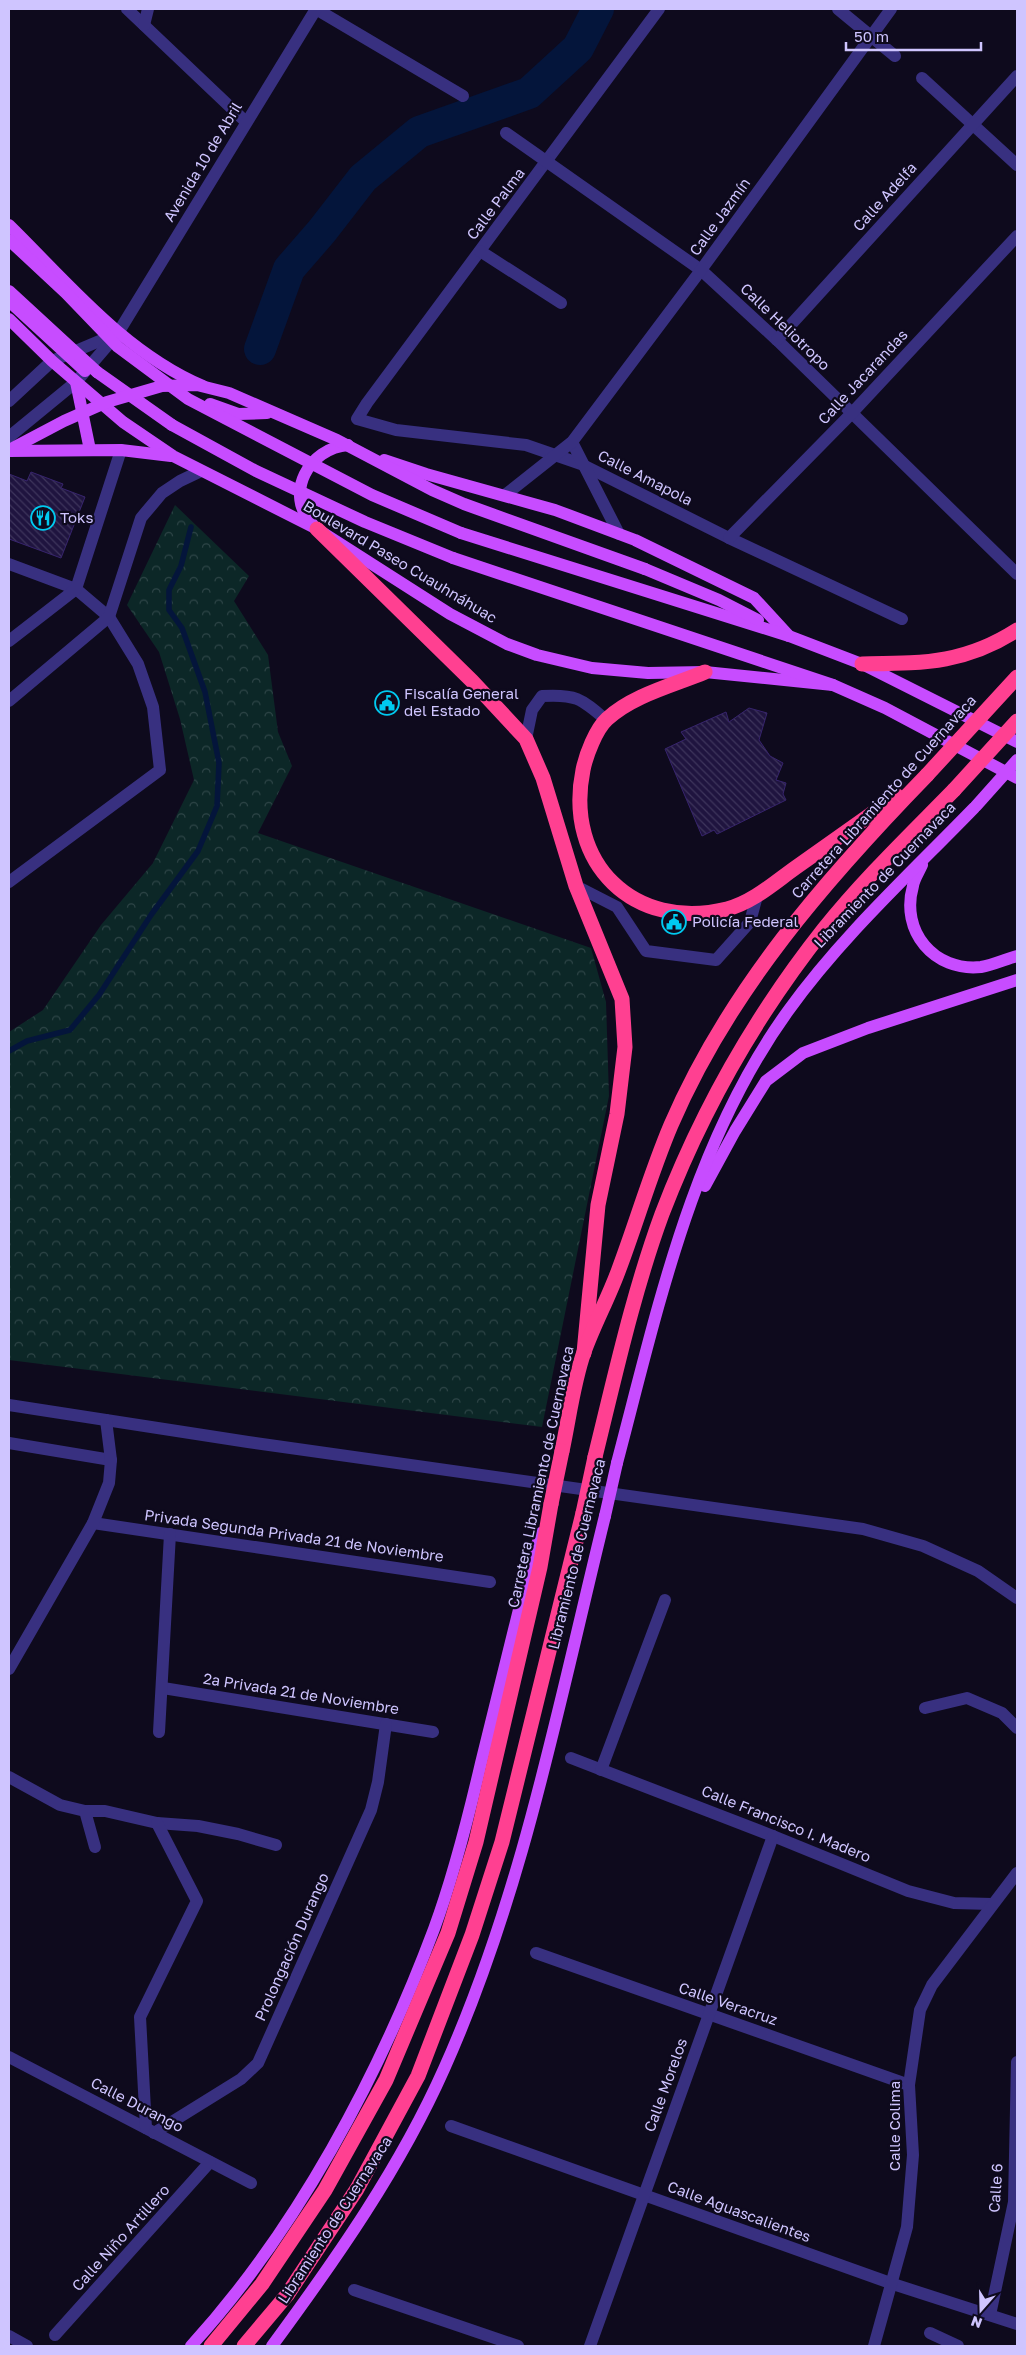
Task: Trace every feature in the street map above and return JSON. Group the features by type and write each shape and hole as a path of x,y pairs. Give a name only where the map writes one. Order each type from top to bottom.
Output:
{"highway":[{"path":"316,529 472,681 526,740 543,778 576,886 622,999 624,1047 617,1114 598,1205 584,1353"},
{"path":"862,664 920,663 959,658 997,642 1017,630"},
{"path":"705,672 635,701 606,720 586,754 580,784 580,817 592,854 611,883 639,903 666,913 697,914 729,908 756,896 927,775"},
{"name":"Carretera Libramiento de Cuernavaca","path":"211,2346 262,2284 325,2190 386,2080 448,1933 476,1842 540,1567 551,1504 584,1353 619,1270 672,1124 706,1055 751,982 804,911 873,830 927,775 1017,677"},
{"path":"244,2346 287,2296 357,2189 418,2076 472,1935 502,1842 583,1513 594,1457 641,1280 662,1214 696,1137 730,1068 768,1006 825,928 905,839 953,791 1017,721"}],"main road":[{"path":"9,225 118,332 154,359 194,382 399,466 505,494 619,534 674,558 754,598 789,636"},
{"path":"9,240 66,293 118,347 188,399 372,495 461,533 789,636 862,664 1017,742"},
{"name":"Boulevard Paseo Cuauhnáhuac","path":"9,291 97,372 172,425 256,471 365,522 453,558 832,685 885,708 1017,778"},
{"path":"9,301 85,372"},
{"name":"Boulevard Paseo Cuauhnáhuac","path":"9,319 76,382 123,422 173,456 316,529 478,630 530,652 564,662 620,671 705,672 832,685"},
{"path":"106,341 186,393 224,411 249,415 261,411"},
{"path":"76,382 90,450"},
{"path":"9,450 64,421 107,402 162,386 197,385 229,393 337,440 432,490 464,504 646,569 719,600 789,636"},
{"path":"316,529 304,514 301,504 301,484 304,475 314,459 321,453 338,445 348,445"},
{"path":"9,450 121,450 173,456"},
{"name":"Libramiento de Cuernavaca","path":"272,2346 308,2298 392,2170 444,2070 496,1940 512,1885 649,1340 684,1223 714,1142 746,1078 788,1012 844,940 975,807 1017,760"},
{"path":"926,857 912,886 910,910 918,938 933,956 957,966 981,967 1017,956"},
{"path":"684,1223 734,1131 766,1081 803,1053 868,1028 1017,980"},
{"path":"191,2346 249,2274 314,2181 377,2064 434,1929 463,1838 530,1565 551,1504"}],"street":[{"path":"127,9 246,122"},
{"path":"144,25 148,9"},
{"path":"316,9 462,96"},
{"name":"Avenida 10 de Abril","path":"118,332 316,9"},
{"name":"Calle Palma","path":"358,419 367,403 659,9"},
{"path":"838,9 872,35 895,56"},
{"name":"Calle Jazmín","path":"505,494 572,442 701,270 890,9"},
{"name":"Calle Adelfa","path":"777,340 1017,76"},
{"path":"922,78 1017,165"},
{"name":"Calle Heliotropo","path":"506,133 701,270 777,340 1017,574"},
{"name":"Calle Jacarandas","path":"729,538 851,414 1017,236"},
{"path":"480,252 561,303"},
{"path":"9,401 52,360 106,341 118,332"},
{"path":"9,437 76,382 106,341"},
{"name":"Calle Amapola","path":"358,419 396,430 526,446 582,464 729,538 902,619"},
{"path":"572,442 619,534"},
{"path":"9,641 76,589 121,450"},
{"path":"9,700 109,617 141,518 162,492 180,480 201,470"},
{"path":"9,564 76,589 109,617 138,664 153,707 160,770 9,882"},
{"path":"526,740 532,710 542,696 566,694 586,702 606,720"},
{"path":"576,886 617,907 646,951 716,960 750,922 756,896"},
{"path":"9,1405 863,1529 931,1549 978,1571 1017,1598"},
{"path":"9,1669 93,1523 109,1483 110,1460 106,1420"},
{"path":"9,1442 110,1460"},
{"name":"Privada Segunda Privada 21 de Noviembre","path":"93,1523 490,1582"},
{"path":"159,1732 163,1688 170,1534"},
{"path":"601,1770 665,1600"},
{"name":"2a Privada 21 de Noviembre","path":"163,1688 433,1732"},
{"path":"925,1708 967,1698 1002,1713 1017,1728"},
{"name":"Prolongación Durango","path":"150,2130 241,2078 258,2063 371,1810 378,1782 386,1724"},
{"name":"Calle Francisco I. Madero","path":"571,1758 773,1836 908,1891 954,1903 992,1904"},
{"path":"9,1777 60,1805 85,1811 105,1811 157,1823 198,1826 238,1834 276,1845"},
{"path":"85,1811 95,1847"},
{"path":"150,2130 140,2017 197,1901 157,1823"},
{"name":"Calle Morelos","path":"590,2346 773,1836"},
{"name":"Calle Colima","path":"874,2346 893,2284 907,2227 913,2155 909,2085 920,2010 932,1985 1017,1872"},
{"name":"Calle Veracruz","path":"536,1953 909,2085"},
{"name":"Calle Durango","path":"9,2057 250,2183"},
{"name":"Calle 6","path":"990,2315 1014,2202 1017,2062"},
{"name":"Calle Aguascalientes","path":"451,2126 893,2284 1017,2324"},
{"name":"Calle Niño Artillero","path":"55,2335 210,2162"},
{"path":"354,2290 518,2346"},
{"path":"930,2333 958,2346"},
{"path":"9,2336 27,2346"}],"green space":[{"path":"175,505 249,576 234,601 268,655 278,732 292,766 258,833 591,948 606,1002 609,1096 542,1427 9,1360 9,1032 43,1010 101,925 153,863 194,780 180,719 159,652 127,605"}],"building":[{"name":"Toks","path":"31,472 63,484 61,488 85,497 61,558 9,539 9,474 27,481"},
{"path":"749,708 767,713 759,740 770,756 783,763 776,780 786,783 783,794 786,800 717,834 714,830 702,836 665,749 686,739 681,732 726,712 729,722"}],"waterway":[{"path":"260,349 289,269 322,231 363,178 419,132 529,93 578,48 598,9"},
{"path":"9,1051 27,1041 70,1030 99,995 151,915 198,851 217,806 219,763 205,692 182,628 169,610 169,590 181,566 191,527"}],"place":[{"name":"Toks","path":"43,518"},
{"name":"Fiscalía General del Estado","path":"387,703"},
{"name":"Policía Federal","path":"674,922"}]}
